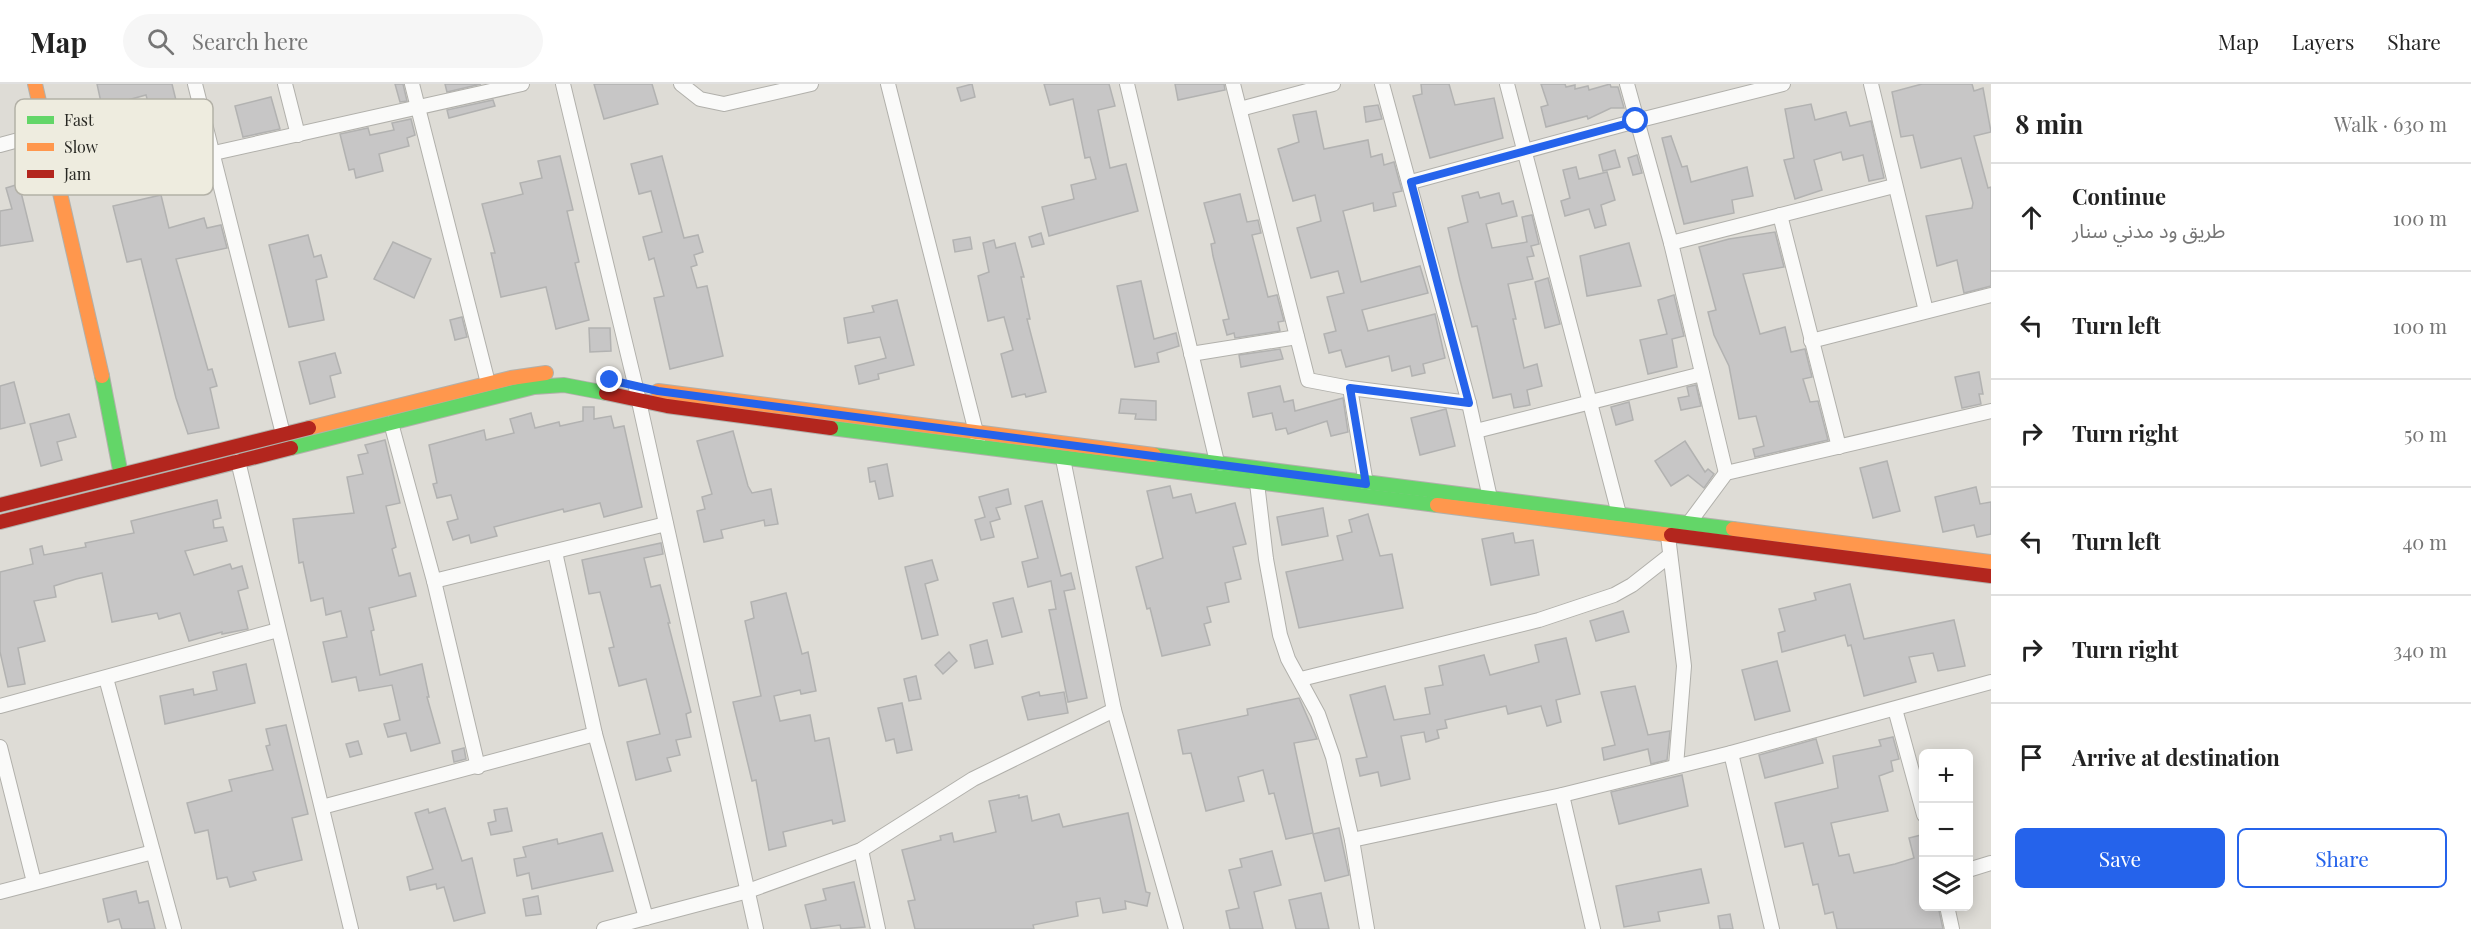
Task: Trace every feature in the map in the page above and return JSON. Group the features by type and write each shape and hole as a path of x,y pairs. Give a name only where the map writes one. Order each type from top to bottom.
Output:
{"street":[{"path":"35,84 39,99"},
{"path":"195,84 199,99"},
{"path":"285,84 298,135"},
{"path":"412,84 488,383"},
{"path":"214,153 522,84"},
{"path":"563,84 637,394 756,929"},
{"path":"681,84 711,103 724,104 774,88 811,84"},
{"path":"888,84 978,433 979,448"},
{"path":"1127,84 1217,462 1216,477"},
{"path":"1233,84 1308,380 1350,388 1469,403"},
{"path":"1240,109 1332,84"},
{"path":"1382,84 1411,182 1469,403 1490,498"},
{"path":"1507,84 1619,514"},
{"path":"1627,84 1671,243 1726,473"},
{"path":"1411,182 1748,88 1783,84"},
{"path":"1871,84 1926,311"},
{"path":"0,145 15,141"},
{"path":"213,149 283,434"},
{"path":"1671,243 1894,186"},
{"path":"62,195 98,356 121,475"},
{"path":"1780,214 1839,447"},
{"path":"1811,341 1991,295"},
{"path":"1191,354 1297,337"},
{"path":"0,505 488,383 535,373 558,372 590,375 637,394 1217,462 1366,484 1991,562"},
{"path":"1476,431 1702,374"},
{"path":"0,522 555,384 586,386 979,448 1991,576"},
{"path":"1350,388 1366,484"},
{"path":"1689,523 1726,473 1991,411"},
{"path":"391,423 434,581 478,767"},
{"path":"1063,459 1114,710 1176,929"},
{"path":"238,461 351,929"},
{"path":"1257,483 1266,559 1280,635 1288,659 1318,714 1333,757 1352,840 1367,929"},
{"path":"434,581 666,524"},
{"path":"1668,536 1684,666 1676,766"},
{"path":"555,552 595,734 646,918"},
{"path":"1300,679 1539,620 1614,595 1632,585 1669,556"},
{"path":"0,706 278,630"},
{"path":"106,678 174,929"},
{"path":"1352,840 1562,795 1731,753 1991,682"},
{"path":"1895,709 1920,803"},
{"path":"607,929 748,891 861,850 973,779 1114,710"},
{"path":"322,807 595,734"},
{"path":"0,747 34,882"},
{"path":"1731,753 1772,929"},
{"path":"1562,795 1593,929"},
{"path":"861,850 878,929"},
{"path":"0,892 153,852"},
{"path":"1973,868 1991,863"},
{"path":"1948,911 1952,929"}],"building":[{"path":"97,84 172,84 176,99 147,99 146,95 131,99 100,99"},
{"path":"395,84 403,84 407,101 400,102"},
{"path":"445,84 481,84 447,92"},
{"path":"594,84 652,84 658,104 604,119"},
{"path":"972,84 975,97 961,101 957,88"},
{"path":"1044,84 1109,84 1115,106 1098,110 1110,168 1126,164 1138,211 1049,236 1042,207 1074,199 1071,185 1096,179 1090,157 1085,158 1073,99 1050,105"},
{"path":"1175,84 1224,84 1225,90 1178,100"},
{"path":"1421,84 1449,84 1455,105 1494,98 1503,138 1430,158 1413,96 1422,94"},
{"path":"1541,84 1565,84 1566,87 1575,85 1575,89 1588,86 1589,90 1610,84 1611,87 1618,87 1624,108 1611,108 1588,119 1587,116 1546,127 1541,107 1548,105"},
{"path":"1922,84 1972,84 1974,91 1983,88 1991,132 1974,136 1988,188 1991,187 1991,286 1964,293 1957,260 1937,266 1926,216 1972,208 1973,203 1961,158 1921,168 1913,135 1901,137 1892,92"},
{"path":"271,97 280,129 243,137 235,106"},
{"path":"493,100 495,106 449,118 447,110"},
{"path":"1811,104 1815,120 1846,112 1850,126 1871,121 1884,178 1869,181 1863,155 1843,160 1841,152 1814,160 1822,190 1795,199 1784,160 1794,158 1785,109"},
{"path":"1378,105 1382,119 1366,122 1364,107"},
{"path":"1316,111 1324,149 1368,140 1371,157 1382,154 1384,165 1394,162 1402,191 1393,193 1396,206 1374,211 1373,203 1343,211 1361,282 1420,266 1428,293 1362,310 1368,331 1435,314 1445,358 1423,364 1425,373 1412,376 1410,366 1392,371 1389,356 1346,367 1341,350 1329,353 1324,334 1336,331 1327,297 1344,293 1338,271 1311,278 1297,228 1321,221 1315,195 1293,201 1278,149 1299,142 1293,115"},
{"path":"411,119 415,135 407,138 409,146 379,154 383,171 356,178 354,169 349,170 340,134 368,128 370,135 394,130 392,123"},
{"path":"1671,136 1682,167 1687,166 1691,182 1747,167 1753,196 1732,200 1734,213 1684,224 1662,138"},
{"path":"1615,150 1620,167 1603,171 1599,155"},
{"path":"1637,155 1642,173 1633,175 1628,158"},
{"path":"560,156 573,210 567,211 579,262 575,263 589,320 556,329 546,287 501,297 491,253 495,253 482,204 523,194 520,183 542,178 538,161"},
{"path":"662,156 684,238 698,235 703,252 694,255 697,265 691,267 697,288 707,286 723,356 670,369 654,298 664,296 654,258 649,260 643,237 662,232 651,191 639,194 631,164"},
{"path":"1576,167 1579,179 1607,172 1615,200 1601,205 1606,225 1595,228 1589,209 1565,216 1561,201 1570,198 1563,170"},
{"path":"15,185 15,195 22,195 33,241 0,246 0,211 12,209 6,188"},
{"path":"1478,192 1480,198 1499,193 1502,204 1513,201 1517,216 1486,224 1492,248 1527,242 1522,217 1532,215 1539,244 1531,246 1534,256 1527,257 1533,279 1508,284 1524,368 1537,364 1542,386 1527,390 1530,405 1514,408 1511,394 1493,398 1477,326 1472,327 1460,280 1448,228 1468,222 1462,196"},
{"path":"1240,194 1247,222 1258,220 1261,233 1252,235 1268,297 1277,295 1284,321 1278,322 1280,331 1235,338 1234,333 1227,335 1223,320 1229,319 1213,256 1211,244 1215,243 1204,203"},
{"path":"161,195 169,228 204,218 207,228 221,225 227,248 176,259 208,370 212,369 217,386 210,388 219,428 188,434 176,398 141,259 127,262 113,206"},
{"path":"1775,232 1784,267 1743,274 1760,334 1785,327 1791,352 1805,349 1812,377 1803,379 1810,402 1818,401 1828,440 1755,457 1753,449 1764,446 1756,416 1739,419 1729,366 1714,335 1708,312 1716,310 1699,247 1729,239"},
{"path":"1041,233 1044,244 1032,247 1029,237"},
{"path":"308,235 314,257 321,255 327,277 316,280 324,320 289,327 269,245"},
{"path":"970,237 972,249 955,252 953,240"},
{"path":"994,240 996,248 1015,243 1024,277 1021,277 1030,319 1027,319 1046,392 1026,397 1025,394 1012,397 1001,354 1013,350 1004,317 988,321 978,276 989,272 983,243"},
{"path":"393,242 431,259 414,298 374,279"},
{"path":"1629,243 1641,286 1587,296 1580,256"},
{"path":"1548,278 1560,324 1545,328 1535,282"},
{"path":"1141,281 1154,339 1176,333 1179,346 1157,353 1159,362 1135,367 1117,286"},
{"path":"1674,295 1684,336 1672,339 1677,367 1648,374 1640,340 1667,334 1658,300"},
{"path":"897,300 914,365 878,374 879,379 859,384 855,366 886,358 880,337 848,343 844,318 874,312 872,306"},
{"path":"462,317 467,337 455,340 450,320"},
{"path":"589,328 610,328 611,351 590,352"},
{"path":"1280,349 1283,359 1241,367 1239,355"},
{"path":"335,353 341,373 330,376 335,397 310,404 299,362"},
{"path":"1979,372 1983,394 1979,394 1981,404 1962,408 1955,377"},
{"path":"14,382 25,423 0,429 0,386"},
{"path":"1696,385 1701,406 1681,410 1678,398 1689,396 1687,387"},
{"path":"1280,386 1284,402 1293,400 1295,411 1343,398 1348,432 1331,436 1327,421 1288,434 1286,428 1276,430 1272,413 1253,417 1248,393"},
{"path":"1121,399 1156,401 1156,420 1135,419 1136,414 1119,413"},
{"path":"1629,402 1633,420 1616,425 1611,407"},
{"path":"583,407 594,407 594,419 611,416 614,428 624,426 642,507 604,517 600,503 564,512 563,509 494,527 497,536 471,543 469,535 453,540 447,522 458,519 451,495 437,498 433,484 437,483 429,445 484,430 486,440 514,433 510,419 531,413 535,428 559,422 560,426 583,421"},
{"path":"1446,409 1455,446 1420,455 1411,418"},
{"path":"69,414 76,437 57,442 62,460 41,466 30,424"},
{"path":"733,431 748,486 752,493 771,489 778,524 765,526 764,520 721,530 723,538 704,542 697,511 705,509 702,497 712,494 697,441"},
{"path":"385,440 400,503 386,506 396,547 392,549 399,576 410,573 416,596 369,608 380,675 422,664 429,697 427,697 440,743 411,751 406,733 388,737 384,724 400,720 392,685 359,691 356,677 332,682 323,642 347,637 341,611 326,615 323,598 311,601 303,562 299,563 293,519 354,513 347,477 363,474 358,455 368,453 365,445"},
{"path":"1685,441 1705,472 1708,469 1714,474 1704,488 1688,475 1671,486 1655,461"},
{"path":"1887,461 1900,511 1873,518 1860,468"},
{"path":"887,464 893,496 879,499 875,481 870,482 868,468"},
{"path":"1170,486 1173,498 1191,494 1196,513 1235,503 1246,544 1233,547 1241,579 1225,583 1229,602 1207,607 1211,622 1204,624 1210,645 1162,656 1150,608 1147,609 1136,567 1163,558 1147,491"},
{"path":"1976,487 1980,504 1991,502 1991,534 1977,537 1974,525 1943,532 1935,497"},
{"path":"1008,489 1011,504 996,508 1000,519 990,522 994,537 981,540 975,520 985,517 979,497"},
{"path":"217,500 221,518 213,520 214,528 223,527 227,541 185,551 194,575 230,564 232,569 242,566 248,588 238,591 248,629 222,634 222,632 189,641 180,613 159,619 157,613 112,622 102,573 76,579 54,586 56,597 34,601 45,641 18,648 25,684 8,687 0,652 0,572 33,564 30,549 42,546 44,555 86,547 85,543 134,533 131,521"},
{"path":"1042,501 1061,576 1071,573 1075,589 1064,591 1087,698 1068,702 1049,610 1056,609 1051,581 1028,587 1022,562 1038,558 1025,506"},
{"path":"1323,508 1328,536 1282,545 1277,517"},
{"path":"1368,514 1380,556 1392,554 1403,608 1299,628 1286,572 1343,560 1337,536 1352,532 1349,520"},
{"path":"1513,533 1515,543 1533,540 1539,575 1491,585 1482,539"},
{"path":"661,543 663,554 644,558 651,587 660,585 670,623 668,623 691,712 686,714 691,737 676,740 680,755 667,758 671,771 636,780 627,742 660,734 646,679 619,686 609,648 614,647 600,592 589,594 582,560"},
{"path":"932,560 938,580 925,584 938,635 922,639 905,567"},
{"path":"1850,584 1864,639 1954,620 1965,666 1938,671 1933,653 1909,657 1916,682 1864,696 1851,645 1848,646 1845,635 1782,652 1778,633 1785,631 1779,609 1816,600 1814,593"},
{"path":"786,593 802,654 808,652 816,691 801,694 800,690 774,696 780,721 810,715 815,741 829,738 845,821 833,824 832,820 783,832 786,846 769,850 756,780 752,781 733,702 761,696 745,621 754,618 751,602"},
{"path":"1013,598 1022,632 1002,637 993,603"},
{"path":"1623,611 1629,632 1596,641 1590,621"},
{"path":"1566,638 1580,694 1556,700 1561,722 1547,726 1541,706 1508,714 1506,706 1445,720 1447,728 1437,730 1439,738 1426,742 1424,732 1401,736 1410,779 1381,786 1378,772 1360,776 1356,759 1367,757 1350,695 1385,686 1394,720 1430,714 1425,688 1443,685 1439,666 1484,655 1490,675 1539,662 1535,645"},
{"path":"987,640 993,664 975,668 970,645"},
{"path":"949,652 957,661 943,674 935,665"},
{"path":"1777,661 1790,711 1755,720 1742,670"},
{"path":"246,664 255,703 165,724 160,696 193,689 194,695 217,690 213,672"},
{"path":"916,676 921,699 909,701 904,679"},
{"path":"1635,686 1648,735 1670,731 1667,760 1651,764 1648,749 1604,760 1602,748 1615,745 1601,692"},
{"path":"1039,692 1040,696 1064,692 1068,713 1028,720 1022,697"},
{"path":"1299,698 1317,739 1294,743 1313,833 1286,839 1274,793 1269,794 1263,770 1238,777 1244,801 1206,811 1191,753 1183,754 1178,730 1248,715 1247,709"},
{"path":"902,703 912,750 897,753 894,739 886,741 878,708"},
{"path":"286,725 308,814 292,818 302,860 253,872 256,880 230,887 227,877 217,879 208,830 195,833 187,803 232,791 229,780 273,770 266,746 270,745 266,729"},
{"path":"1893,737 1899,759 1891,761 1893,771 1879,776 1888,811 1831,823 1839,856 1849,854 1854,873 1895,864 1914,858 1909,838 1919,836 1919,911 1939,911 1943,929 1837,929 1833,912 1825,914 1818,884 1813,885 1803,843 1785,847 1775,803 1838,788 1833,756 1881,746 1879,740"},
{"path":"1816,739 1823,763 1765,778 1759,755"},
{"path":"358,741 362,754 350,757 346,744"},
{"path":"464,748 466,759 454,762 452,751"},
{"path":"1682,775 1688,806 1619,824 1611,792"},
{"path":"1019,795 1019,798 1027,796 1032,821 1059,814 1063,827 1128,813 1146,892 1150,893 1147,906 1125,901 1126,909 1103,913 1100,898 1076,902 1078,916 1033,925 1034,929 915,929 908,901 915,900 902,850 941,840 940,836 952,833 954,842 996,832 989,801"},
{"path":"445,808 462,861 472,858 485,913 454,921 444,887 437,889 436,884 410,890 407,877 433,869 415,813 428,809 429,813"},
{"path":"507,808 512,831 491,835 488,823 496,821 494,810"},
{"path":"1339,828 1349,875 1325,881 1313,834"},
{"path":"602,833 613,871 532,889 529,873 517,876 514,859 526,857 523,847 557,839 558,844"},
{"path":"1272,851 1281,885 1254,892 1263,929 1230,929 1226,911 1239,908 1229,870 1242,867 1240,859"},
{"path":"1701,869 1709,903 1658,912 1660,921 1624,927 1616,886"},
{"path":"854,882 865,927 841,929 840,925 811,929 805,905 826,900 823,889"},
{"path":"136,891 139,903 148,901 155,929 122,929 119,919 108,922 103,899"},
{"path":"1321,893 1329,929 1296,929 1289,900"},
{"path":"538,896 541,914 526,916 523,899"},
{"path":"1730,914 1733,929 1720,929 1718,916"}],"traffic: fast":[{"path":"102,376 121,475"},
{"path":"291,448 534,387 564,385 606,393"},
{"path":"831,428 1437,505"},
{"path":"1154,455 1733,529"}],"traffic: slow":[{"path":"35,84 38,99"},
{"path":"60,195 102,376"},
{"path":"309,428 511,378 546,373"},
{"path":"658,391 1154,455"},
{"path":"1437,505 1671,535"},
{"path":"1733,529 1991,562"}],"traffic: jam":[{"path":"606,393 667,406 831,428"},
{"path":"0,505 309,428"},
{"path":"0,522 291,448"},
{"path":"1671,535 1991,576"}],"route":[{"path":"610,380 636,388 1032,441 1217,462 1366,484 1350,388 1469,403 1411,182 1636,121"}]}
